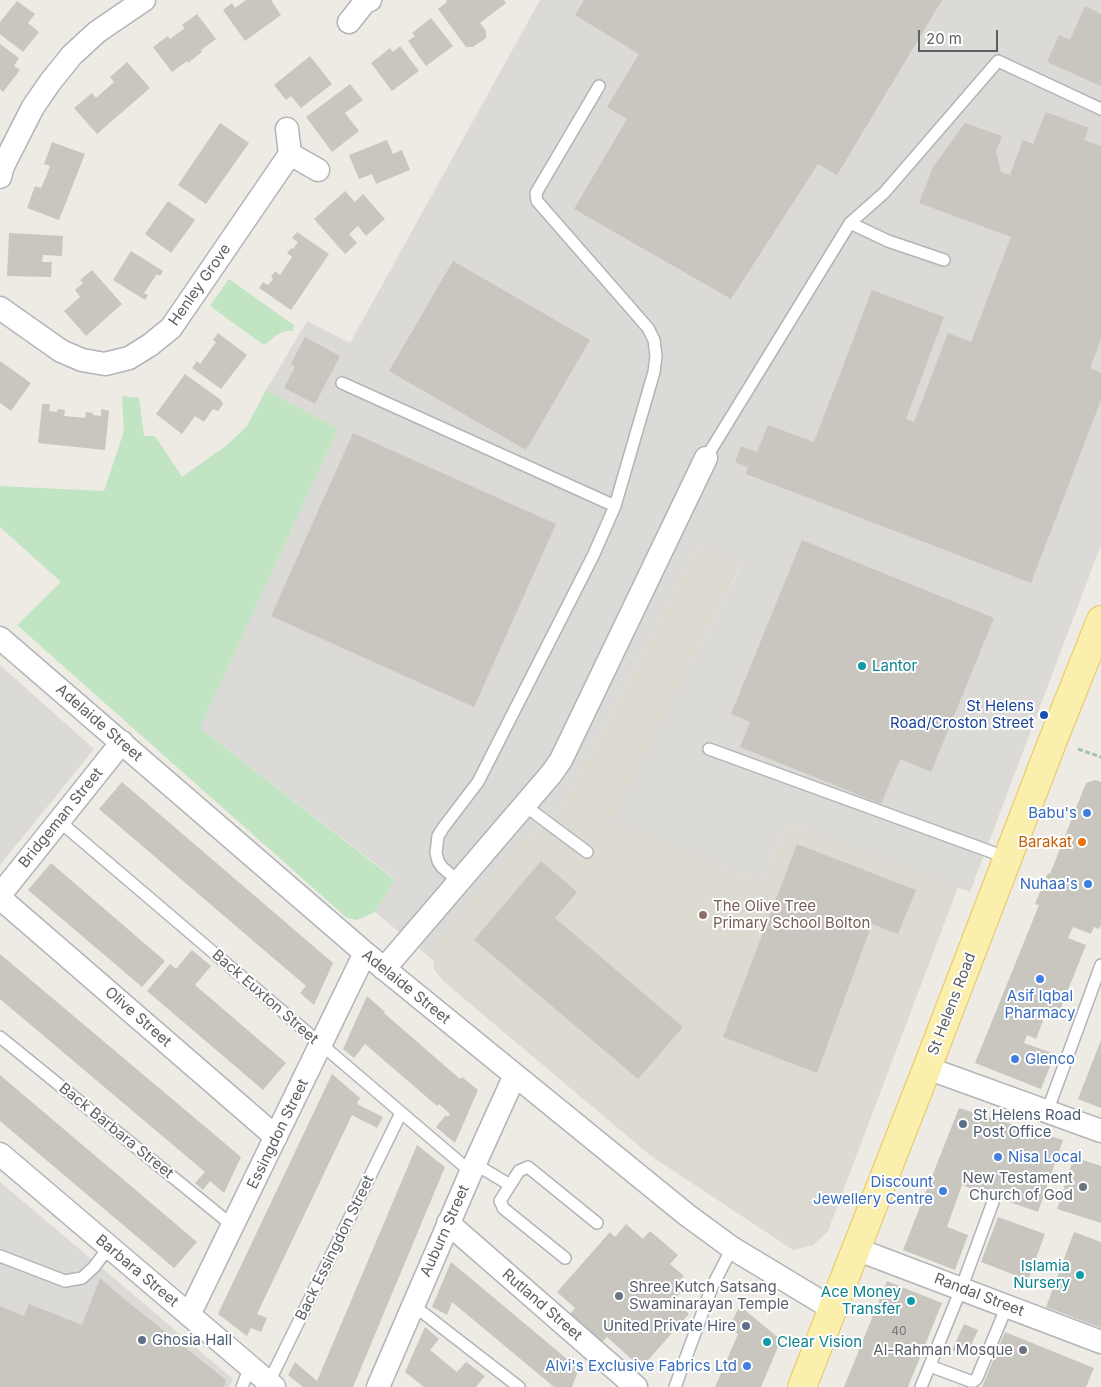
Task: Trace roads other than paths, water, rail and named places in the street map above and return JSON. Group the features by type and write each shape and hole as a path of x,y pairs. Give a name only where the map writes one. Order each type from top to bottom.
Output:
{"main road":[{"name":"St Helens Road","path":"802,1387 1101,620"}],"street":[{"path":"0,177 3,166 33,107 72,55 97,32 144,0"},
{"path":"349,22 366,1"},
{"path":"287,129 290,154 318,170"},
{"name":"Henley Grove","path":"0,308 61,351 82,360 105,364 129,358 150,345 171,328 290,154"},
{"path":"384,969 561,760 706,458"},
{"name":"Adelaide Street","path":"0,638 384,969 687,1215 732,1248 833,1309"},
{"name":"Bridgeman Street","path":"0,896 122,742"},
{"name":"Olive Street","path":"0,896 276,1137"},
{"name":"Essingdon Street","path":"189,1315 365,953"},
{"path":"927,1068 1101,1131"},
{"name":"Auburn Street","path":"386,1383 413,1305 515,1075"},
{"name":"Barbara Street","path":"0,1154 189,1315 246,1377 271,1385"},
{"name":"Rutland Street","path":"448,1223 636,1387"},
{"name":"Randal Street","path":"856,1249 1101,1342"}],"lane":[{"path":"706,458 850,223 884,193 998,61 1101,109"},
{"path":"459,882 438,861 436,853 438,836 442,828 478,782 593,556 615,506 654,372 656,356 654,340 648,328 537,201 536,193 599,86"},
{"path":"850,223 888,241 944,260"},
{"path":"342,383 615,506"},
{"path":"709,749 1008,858"},
{"path":"524,805 587,852"},
{"name":"Back Euxton Street","path":"59,821 401,1113 473,1168 510,1185"},
{"path":"1046,1112 1101,965"},
{"name":"Back Barbara Street","path":"0,1037 233,1226"},
{"name":"Back Essingdon Street","path":"271,1385 401,1113"},
{"path":"564,1258 504,1208 500,1201 519,1171 528,1167 597,1223"},
{"path":"921,1387 993,1202"},
{"path":"0,1256 65,1281 82,1278 94,1267 109,1247"},
{"path":"675,1387 712,1287 732,1248"},
{"path":"413,1305 519,1387"},
{"path":"930,1366 974,1381 977,1378 1007,1306"}],"place":[{"name":"Lantor","path":"862,666"},
{"name":"St Helens Road/Croston Street","path":"1044,715"},
{"name":"Babu's","path":"1087,813"},
{"name":"Barakat","path":"1082,842"},
{"name":"Nuhaa's","path":"1088,884"},
{"name":"The Olive Tree Primary School Bolton","path":"703,915"},
{"name":"Asif Iqbal Pharmacy","path":"1040,979"},
{"name":"Glenco","path":"1015,1059"},
{"name":"St Helens Road Post Office","path":"963,1124"},
{"name":"Nisa Local","path":"998,1157"},
{"name":"New Testament Church of God","path":"1083,1187"},
{"name":"Discount Jewellery Centre","path":"943,1191"},
{"name":"Islamia Nursery","path":"1080,1275"},
{"name":"Shree Kutch Satsang Swaminarayan Temple","path":"619,1296"},
{"name":"Ace Money Transfer","path":"911,1301"},
{"name":"United Private Hire","path":"746,1326"},
{"name":"Ghosia Hall","path":"142,1340"},
{"name":"Clear Vision","path":"767,1342"},
{"name":"Al-Rahman Mosque","path":"1023,1350"},
{"name":"Alvi's Exclusive Fabrics Ltd","path":"747,1366"}]}
